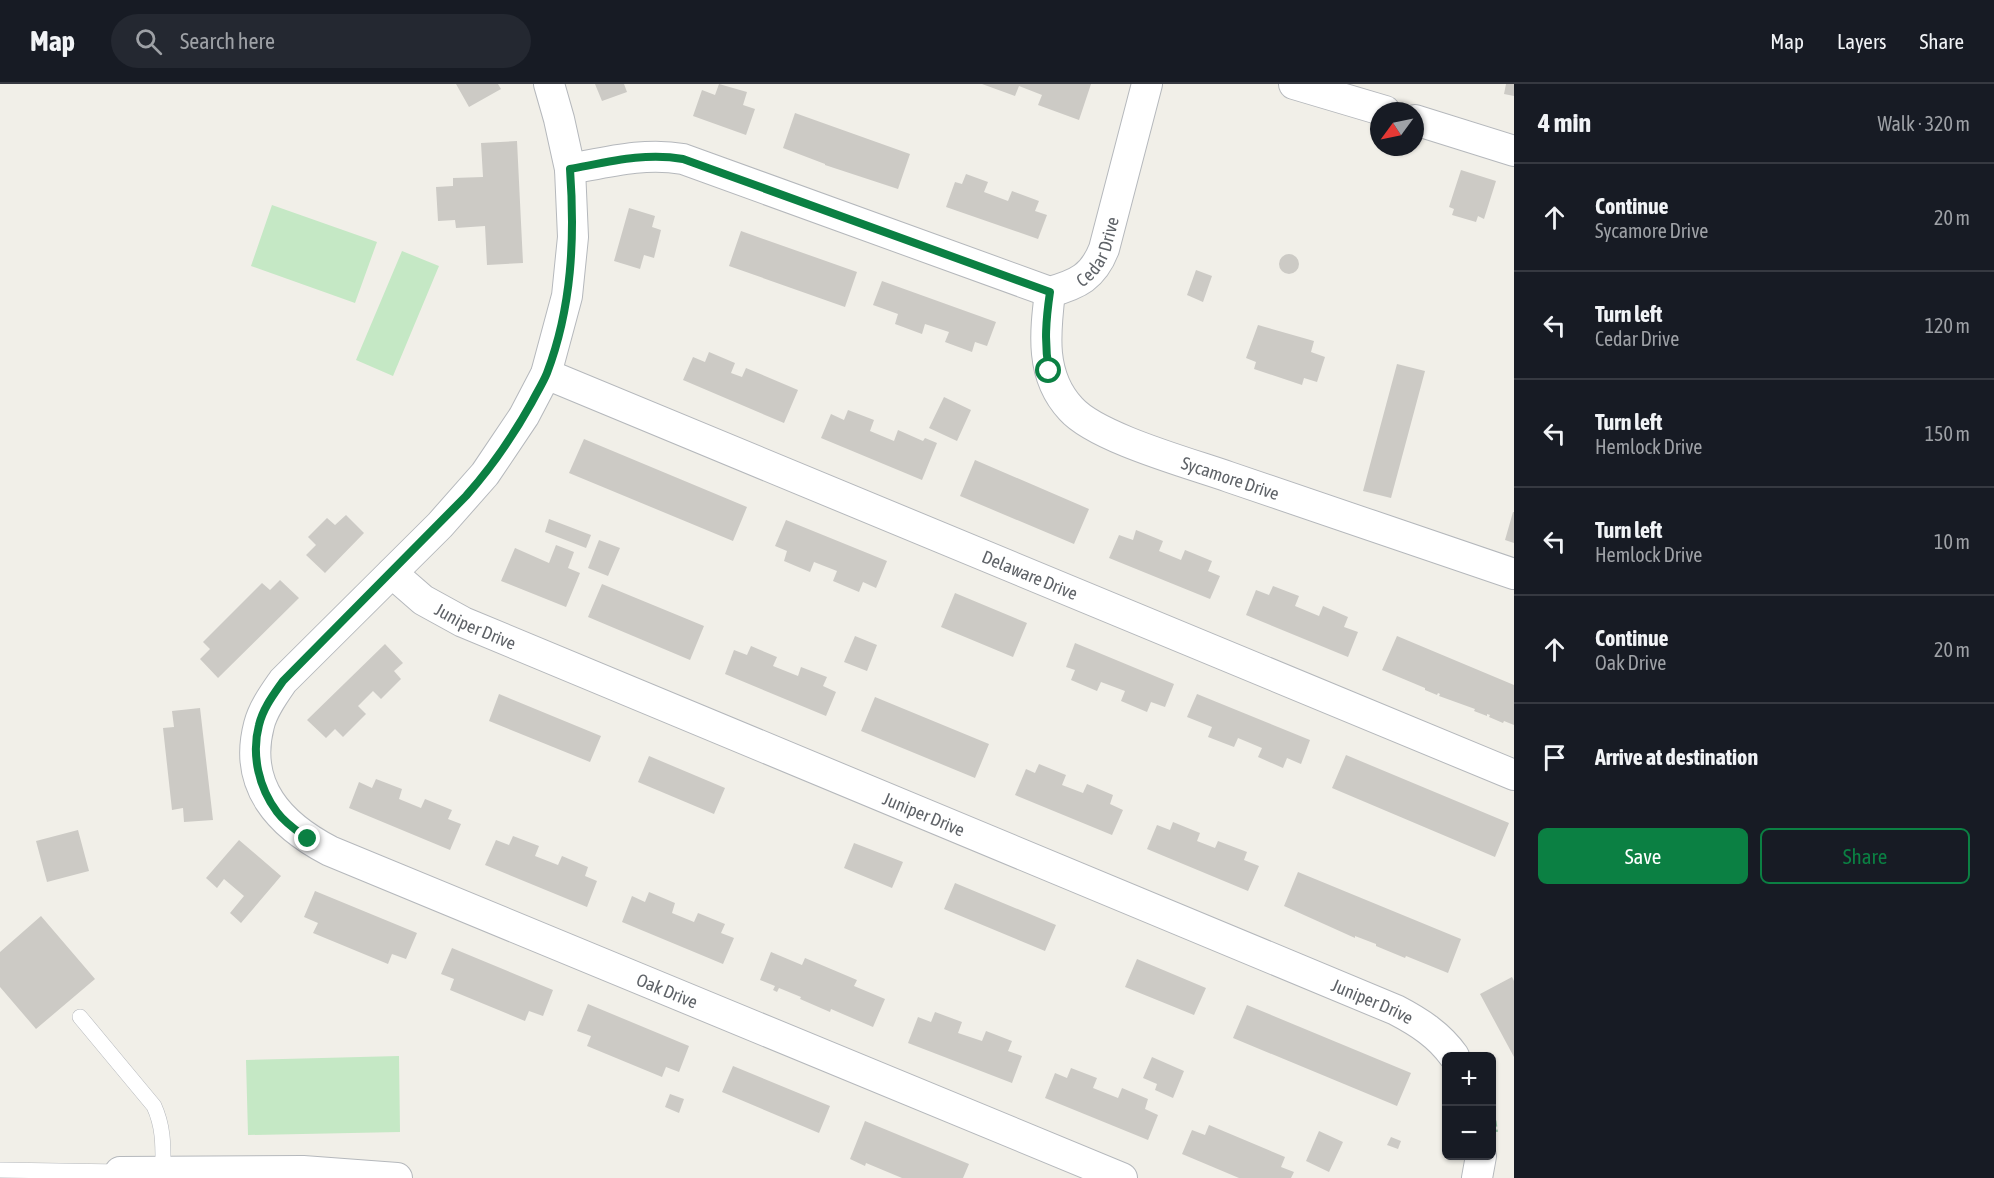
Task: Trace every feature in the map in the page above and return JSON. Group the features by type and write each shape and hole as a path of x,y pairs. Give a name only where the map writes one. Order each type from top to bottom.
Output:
{"street":[{"name":"Oak Drive","path":"549,84 570,169 573,237 562,323 546,374 517,427 486,474 440,525 283,681 269,701 259,724 256,757 259,776 266,796 278,814 292,828 330,850 1122,1178"},
{"name":"Cedar Drive","path":"570,169 650,156 683,159 1050,292 1079,282 1098,264 1107,238 1147,84"},
{"path":"1294,84 1370,107"},
{"path":"1424,123 1514,151"},
{"name":"Sycamore Drive","path":"1050,292 1045,348 1049,371 1058,392 1071,410 1090,424 1168,456 1514,574"},
{"name":"Delaware Drive","path":"546,374 1514,775"},
{"name":"Juniper Drive","path":"392,573 423,600 463,622 1396,1010 1418,1021 1450,1052"},
{"path":"1477,1178 1479,1160"},
{"path":"120,1172 303,1171 397,1178"}],"lane":[{"path":"80,1017 154,1106 164,1137 163,1171"},
{"path":"0,1170 120,1172"}],"green space":[{"path":"272,205 377,242 355,303 251,266"},
{"path":"402,251 439,266 393,376 356,360"},
{"path":"399,1056 400,1132 248,1135 246,1060"}],"building":[{"path":"456,84 498,84 501,89 469,107"},
{"path":"595,84 624,84 627,92 602,101"},
{"path":"719,84 747,92 743,105 755,109 746,135 693,116 702,90 715,95"},
{"path":"982,84 1091,84 1079,120 1038,105 1042,95 1019,86 1015,96"},
{"path":"1506,84 1514,84 1514,96 1504,94"},
{"path":"795,113 910,154 898,189 825,165 783,148"},
{"path":"517,141 523,263 487,265 485,226 456,228 455,220 438,221 436,187 453,186 453,178 483,177 481,143"},
{"path":"1461,170 1496,181 1484,219 1478,216 1476,222 1452,215 1454,209 1449,207"},
{"path":"966,174 988,182 984,192 1008,201 1012,191 1039,201 1035,211 1047,215 1038,239 946,207 955,182 962,184"},
{"path":"629,208 655,216 652,227 661,230 654,258 644,255 640,269 614,261"},
{"path":"741,231 857,272 845,307 729,266"},
{"path":"1289,254 1296,257 1299,264 1296,271 1289,274 1282,271 1279,264 1282,257"},
{"path":"1196,270 1212,276 1203,302 1187,295"},
{"path":"882,281 996,322 987,346 975,342 972,352 945,342 949,332 925,324 922,334 895,324 898,314 873,305"},
{"path":"1258,325 1314,341 1311,352 1325,357 1317,382 1304,378 1302,385 1254,369 1256,362 1246,358"},
{"path":"709,352 735,363 731,373 742,377 746,368 798,390 784,423 683,380 693,357 705,362"},
{"path":"1397,364 1425,371 1391,498 1363,491"},
{"path":"944,397 971,410 957,441 929,428"},
{"path":"848,410 874,420 870,431 894,441 898,430 923,441 925,438 937,443 922,480 821,438 831,414 844,420"},
{"path":"584,439 747,507 733,541 569,473"},
{"path":"975,460 1089,509 1074,544 960,496"},
{"path":"1514,512 1514,543 1505,540"},
{"path":"346,515 364,533 325,573 306,555 316,545 308,537 327,518 335,525"},
{"path":"549,519 591,535 586,548 545,532"},
{"path":"786,520 887,561 876,588 863,582 859,592 833,581 837,571 814,562 810,572 784,561 787,551 775,546"},
{"path":"1136,530 1163,541 1159,551 1181,560 1185,550 1212,561 1208,571 1220,576 1210,599 1109,558 1119,535 1133,540"},
{"path":"599,540 620,548 608,576 588,568"},
{"path":"556,545 574,552 568,568 580,573 566,607 501,581 515,548 549,563"},
{"path":"280,580 299,598 218,678 200,659 210,649 203,642 262,583 270,590"},
{"path":"602,584 704,626 690,660 588,617"},
{"path":"1273,586 1299,596 1295,606 1319,616 1323,606 1348,617 1344,627 1358,632 1348,657 1246,615 1256,590 1269,595"},
{"path":"955,593 1027,623 1013,657 941,627"},
{"path":"855,636 877,645 867,671 844,662"},
{"path":"1397,636 1514,685 1514,725 1474,711 1475,709 1439,696 1438,693 1437,695 1382,670"},
{"path":"1075,643 1174,684 1165,707 1151,702 1147,712 1121,701 1125,691 1101,682 1097,691 1071,680 1075,670 1066,667"},
{"path":"385,644 403,663 394,671 401,679 381,699 373,691 358,706 366,714 343,737 335,729 326,738 307,720"},
{"path":"751,646 777,657 773,666 798,676 801,667 827,677 823,686 836,692 826,716 725,674 734,650 747,655"},
{"path":"499,694 601,736 590,762 489,721"},
{"path":"1197,694 1310,740 1301,764 1287,758 1283,768 1258,757 1262,748 1238,738 1234,747 1208,737 1212,727 1187,717"},
{"path":"875,697 989,744 975,778 861,731"},
{"path":"200,708 213,820 184,822 183,808 172,810 163,728 174,727 172,711"},
{"path":"1346,755 1509,823 1495,857 1332,788"},
{"path":"649,756 725,788 714,814 638,782"},
{"path":"1039,764 1066,775 1062,785 1083,793 1087,784 1113,795 1110,804 1123,810 1112,835 1015,795 1026,769 1035,773"},
{"path":"376,779 402,789 399,799 421,808 425,799 452,810 448,819 461,824 450,850 349,808 359,782 372,788"},
{"path":"1173,822 1200,833 1197,841 1215,848 1218,841 1247,852 1244,860 1259,866 1248,891 1147,849 1157,825 1170,830"},
{"path":"78,830 89,871 47,882 36,841"},
{"path":"513,836 539,846 535,856 558,865 562,856 588,867 585,876 597,881 587,907 485,865 496,840 509,845"},
{"path":"239,840 281,876 241,923 230,913 244,896 224,879 217,888 206,878"},
{"path":"854,843 903,862 892,888 844,868"},
{"path":"1298,872 1461,939 1448,973 1406,956 1405,958 1355,936 1355,938 1284,906"},
{"path":"955,883 1056,925 1045,951 944,909"},
{"path":"315,891 417,933 406,959 392,954 388,964 313,933 318,923 304,917"},
{"path":"649,892 675,903 672,913 694,922 698,913 725,924 721,933 734,938 723,964 622,922 632,896 645,902"},
{"path":"41,916 95,979 36,1029 0,987 0,952"},
{"path":"452,948 553,990 543,1016 529,1011 525,1021 450,990 454,979 441,974"},
{"path":"771,952 802,965 805,958 857,980 854,986 885,999 873,1027 831,1009 830,1012 779,988 777,992 773,990 775,986 760,980"},
{"path":"1137,959 1206,988 1194,1015 1125,987"},
{"path":"1512,977 1514,981 1514,1057 1480,994"},
{"path":"588,1004 689,1046 679,1072 666,1067 662,1077 587,1046 591,1036 577,1031"},
{"path":"1247,1005 1411,1073 1397,1106 1233,1038"},
{"path":"935,1012 962,1022 958,1033 982,1041 986,1031 1012,1041 1008,1051 1022,1056 1012,1083 908,1043 918,1017 931,1022"},
{"path":"1152,1057 1184,1071 1173,1098 1155,1090 1157,1084 1143,1078"},
{"path":"733,1066 830,1106 819,1133 722,1092"},
{"path":"1071,1068 1097,1078 1093,1088 1118,1098 1122,1088 1148,1099 1145,1109 1158,1115 1148,1140 1045,1098 1055,1073 1067,1078"},
{"path":"670,1094 684,1099 679,1113 665,1107"},
{"path":"865,1121 969,1164 963,1178 902,1178 850,1159"},
{"path":"1209,1125 1285,1157 1281,1167 1294,1172 1291,1178 1239,1178 1182,1154 1192,1130 1205,1135"},
{"path":"1319,1131 1343,1142 1329,1172 1306,1161"},
{"path":"1391,1137 1401,1141 1398,1149 1387,1145"}],"route":[{"path":"308,839 278,814 266,796 259,776 256,757 259,724 269,701 283,681 440,525 486,474 524,416 546,374 562,323 573,237 570,169 650,156 683,159 1050,292 1045,348 1049,371"}]}
